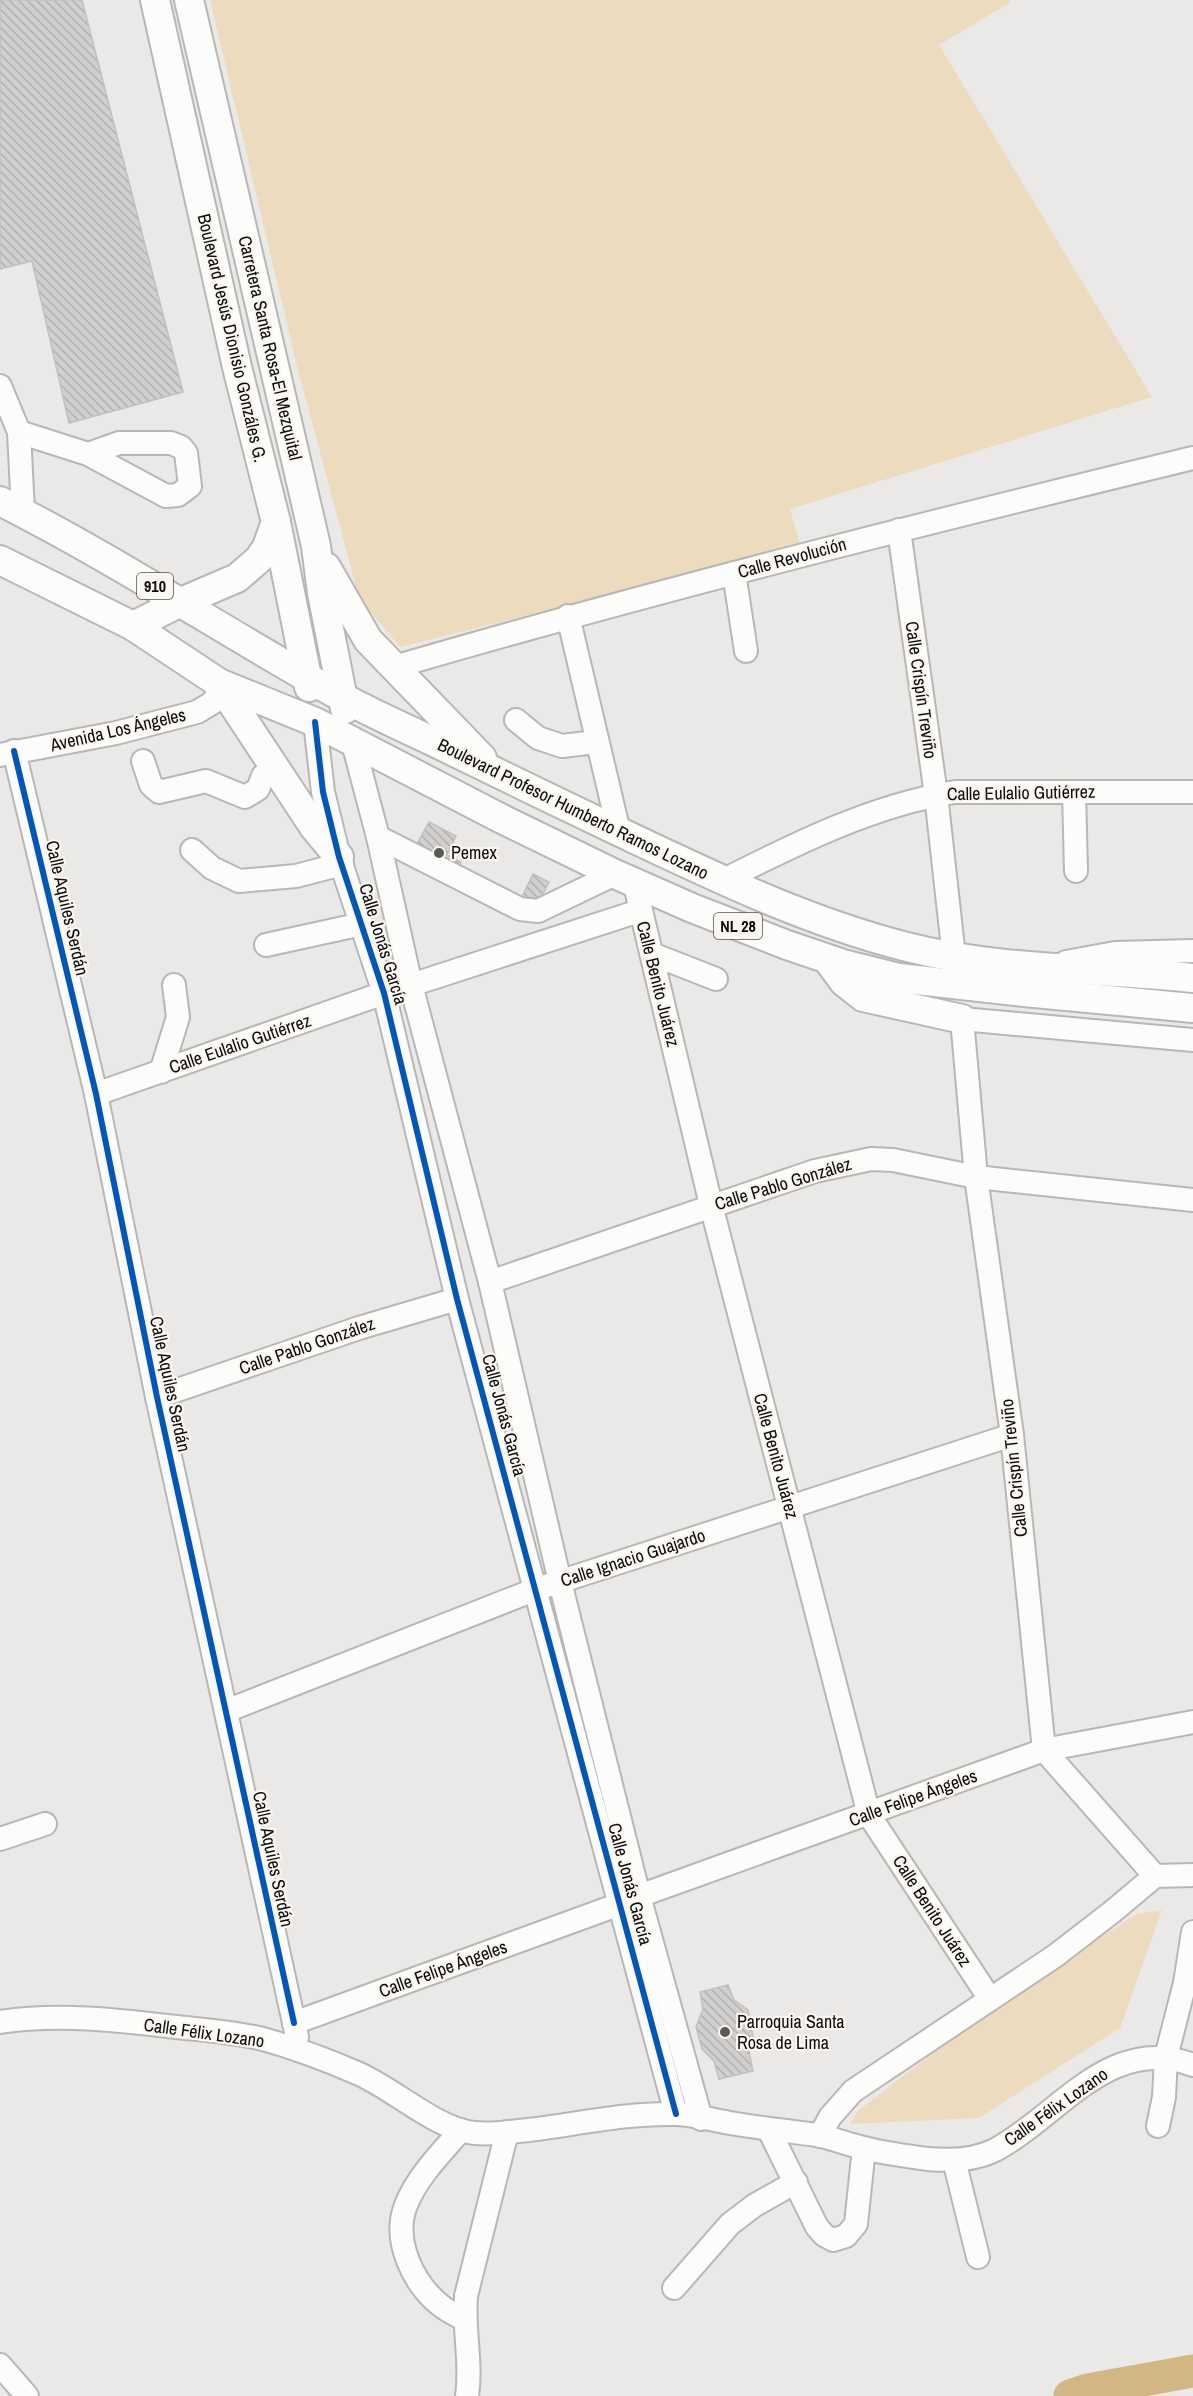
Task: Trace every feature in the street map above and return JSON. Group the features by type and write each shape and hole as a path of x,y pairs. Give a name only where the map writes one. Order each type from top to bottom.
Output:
{"main road":[{"name":"Boulevard Jesús Dionisio Gonzáles G.","path":"155,0 237,367 276,522 315,722"},
{"name":"Carretera Santa Rosa-El Mezquital","path":"189,0 316,546 322,593 342,697 365,748"},
{"name":"Boulevard Profesor Humberto Ramos Lozano","path":"11,507 182,602 342,697 583,816 722,881 814,918 908,947 954,957 1042,967 1193,978"},
{"path":"133,626 230,582 250,568 267,547 276,522"},
{"path":"316,546 352,616 368,640 496,772"},
{"name":"Boulevard Profesor Humberto Ramos Lozano","path":"0,560 133,626 219,683 315,722 633,888 827,959 899,978 1193,1008"},
{"path":"219,683 272,767 340,861"},
{"path":"365,748 405,748 537,816 547,818 583,816"},
{"path":"633,888 688,894 722,881"},
{"path":"827,959 844,982 863,997 962,1019"}],"street":[{"path":"0,386 19,432 11,507"},
{"path":"19,432 87,454"},
{"name":"Calle Revolución","path":"394,667 568,616 899,530 1193,458"},
{"name":"Calle Crispín Treviño","path":"899,530 936,795 954,957"},
{"path":"734,573 746,651"},
{"path":"568,616 619,832"},
{"name":"Avenida Los Ángeles","path":"7,753 116,733 197,712 212,704 217,696 219,683"},
{"path":"516,720 538,738 562,746 596,742"},
{"name":"Calle Jonás García","path":"315,722 323,792 340,861 363,924 384,993 458,1299 534,1590 629,1900 701,2119"},
{"name":"Calle Jonás García","path":"365,748 378,837 411,985 490,1282 560,1582 676,2114"},
{"name":"Calle Aquiles Serdán","path":"7,753 96,1094 157,1397 294,2023"},
{"path":"143,761 151,785 159,792 206,782 245,797 258,789 263,776 272,767"},
{"name":"Calle Eulalio Gutiérrez","path":"722,881 811,838 873,814 936,795 955,792 1193,792"},
{"path":"1074,792 1076,871"},
{"path":"378,837 520,909 538,911 633,888"},
{"path":"192,850 212,868 239,881 296,876 340,861"},
{"path":"411,985 633,888"},
{"name":"Calle Benito Juárez","path":"633,888 652,954 711,1205 869,1815 990,1999"},
{"path":"266,945 363,924"},
{"path":"1042,967 1115,953 1193,951"},
{"path":"652,954 716,979"},
{"path":"161,1072 178,1017 174,986"},
{"name":"Calle Eulalio Gutiérrez","path":"96,1094 384,993"},
{"path":"962,1019 1193,1040"},
{"name":"Calle Crispín Treviño","path":"962,1019 976,1177 1012,1435 1044,1750"},
{"name":"Calle Pablo González","path":"490,1282 815,1171 871,1159 892,1160 976,1177 1193,1200"},
{"name":"Calle Pablo González","path":"157,1397 359,1328 458,1299"},
{"name":"Calle Ignacio Guajardo","path":"226,1711 534,1590 1012,1435"},
{"name":"Calle Felipe Ángeles","path":"294,2023 1044,1750 1193,1722"},
{"path":"1044,1750 1155,1875"},
{"path":"0,1839 45,1824"},
{"path":"820,2136 830,2117 854,2091 1083,1935 1155,1875 1193,1875"},
{"path":"1158,2126 1164,2097 1166,2057 1185,1983 1193,1932"},
{"name":"Calle Félix Lozano","path":"0,2022 48,2018 133,2022 262,2039 361,2074 426,2113 461,2130 473,2133 507,2132 625,2117 676,2114 820,2136 864,2148 928,2159 954,2160 976,2157 994,2150 1036,2122 1079,2088 1116,2065 1166,2057"},
{"path":"294,2023 301,2051"},
{"path":"1166,2057 1193,2065"},
{"path":"461,2130 413,2191 405,2207 401,2225 403,2245 409,2264 420,2285 441,2306 464,2319"},
{"path":"769,2130 817,2227 833,2240 846,2236 856,2224 864,2148"},
{"path":"467,2396 469,2353 464,2319 466,2296 507,2132"},
{"path":"954,2160 978,2257"},
{"path":"674,2288 730,2224 756,2205 796,2182"},
{"path":"0,2366 27,2396"}],"shaded area":[{"path":"210,0 1009,0 1011,2 939,45 1152,397 790,509 801,547 400,647 359,598 298,370"},
{"path":"1162,1910 1120,2028 979,2118 850,2124 859,2110 996,2005 1137,1914"}],"building":[{"path":"0,0 82,0 183,392 69,423 32,261 0,269"},
{"name":"Pemex","path":"429,822 456,836 447,855 461,862 449,884 422,871 432,852 417,844"},
{"name":"Pemex","path":"533,874 549,882 538,904 522,897"},
{"name":"Parroquia Santa Rosa de Lima","path":"728,1985 734,2000 748,2010 753,2037 749,2052 753,2071 719,2079 714,2061 702,2049 696,2027 703,2009 700,1992"}],"waterway":[{"path":"1070,2396 1088,2390 1193,2371"}],"cycle path":[{"path":"315,722 323,792 339,857 384,993 457,1299 676,2114"},
{"path":"14,751 96,1094 157,1397 294,2023"}],"place":[{"name":"Pemex","path":"439,853"},
{"name":"Parroquia Santa Rosa de Lima","path":"725,2032"}]}
